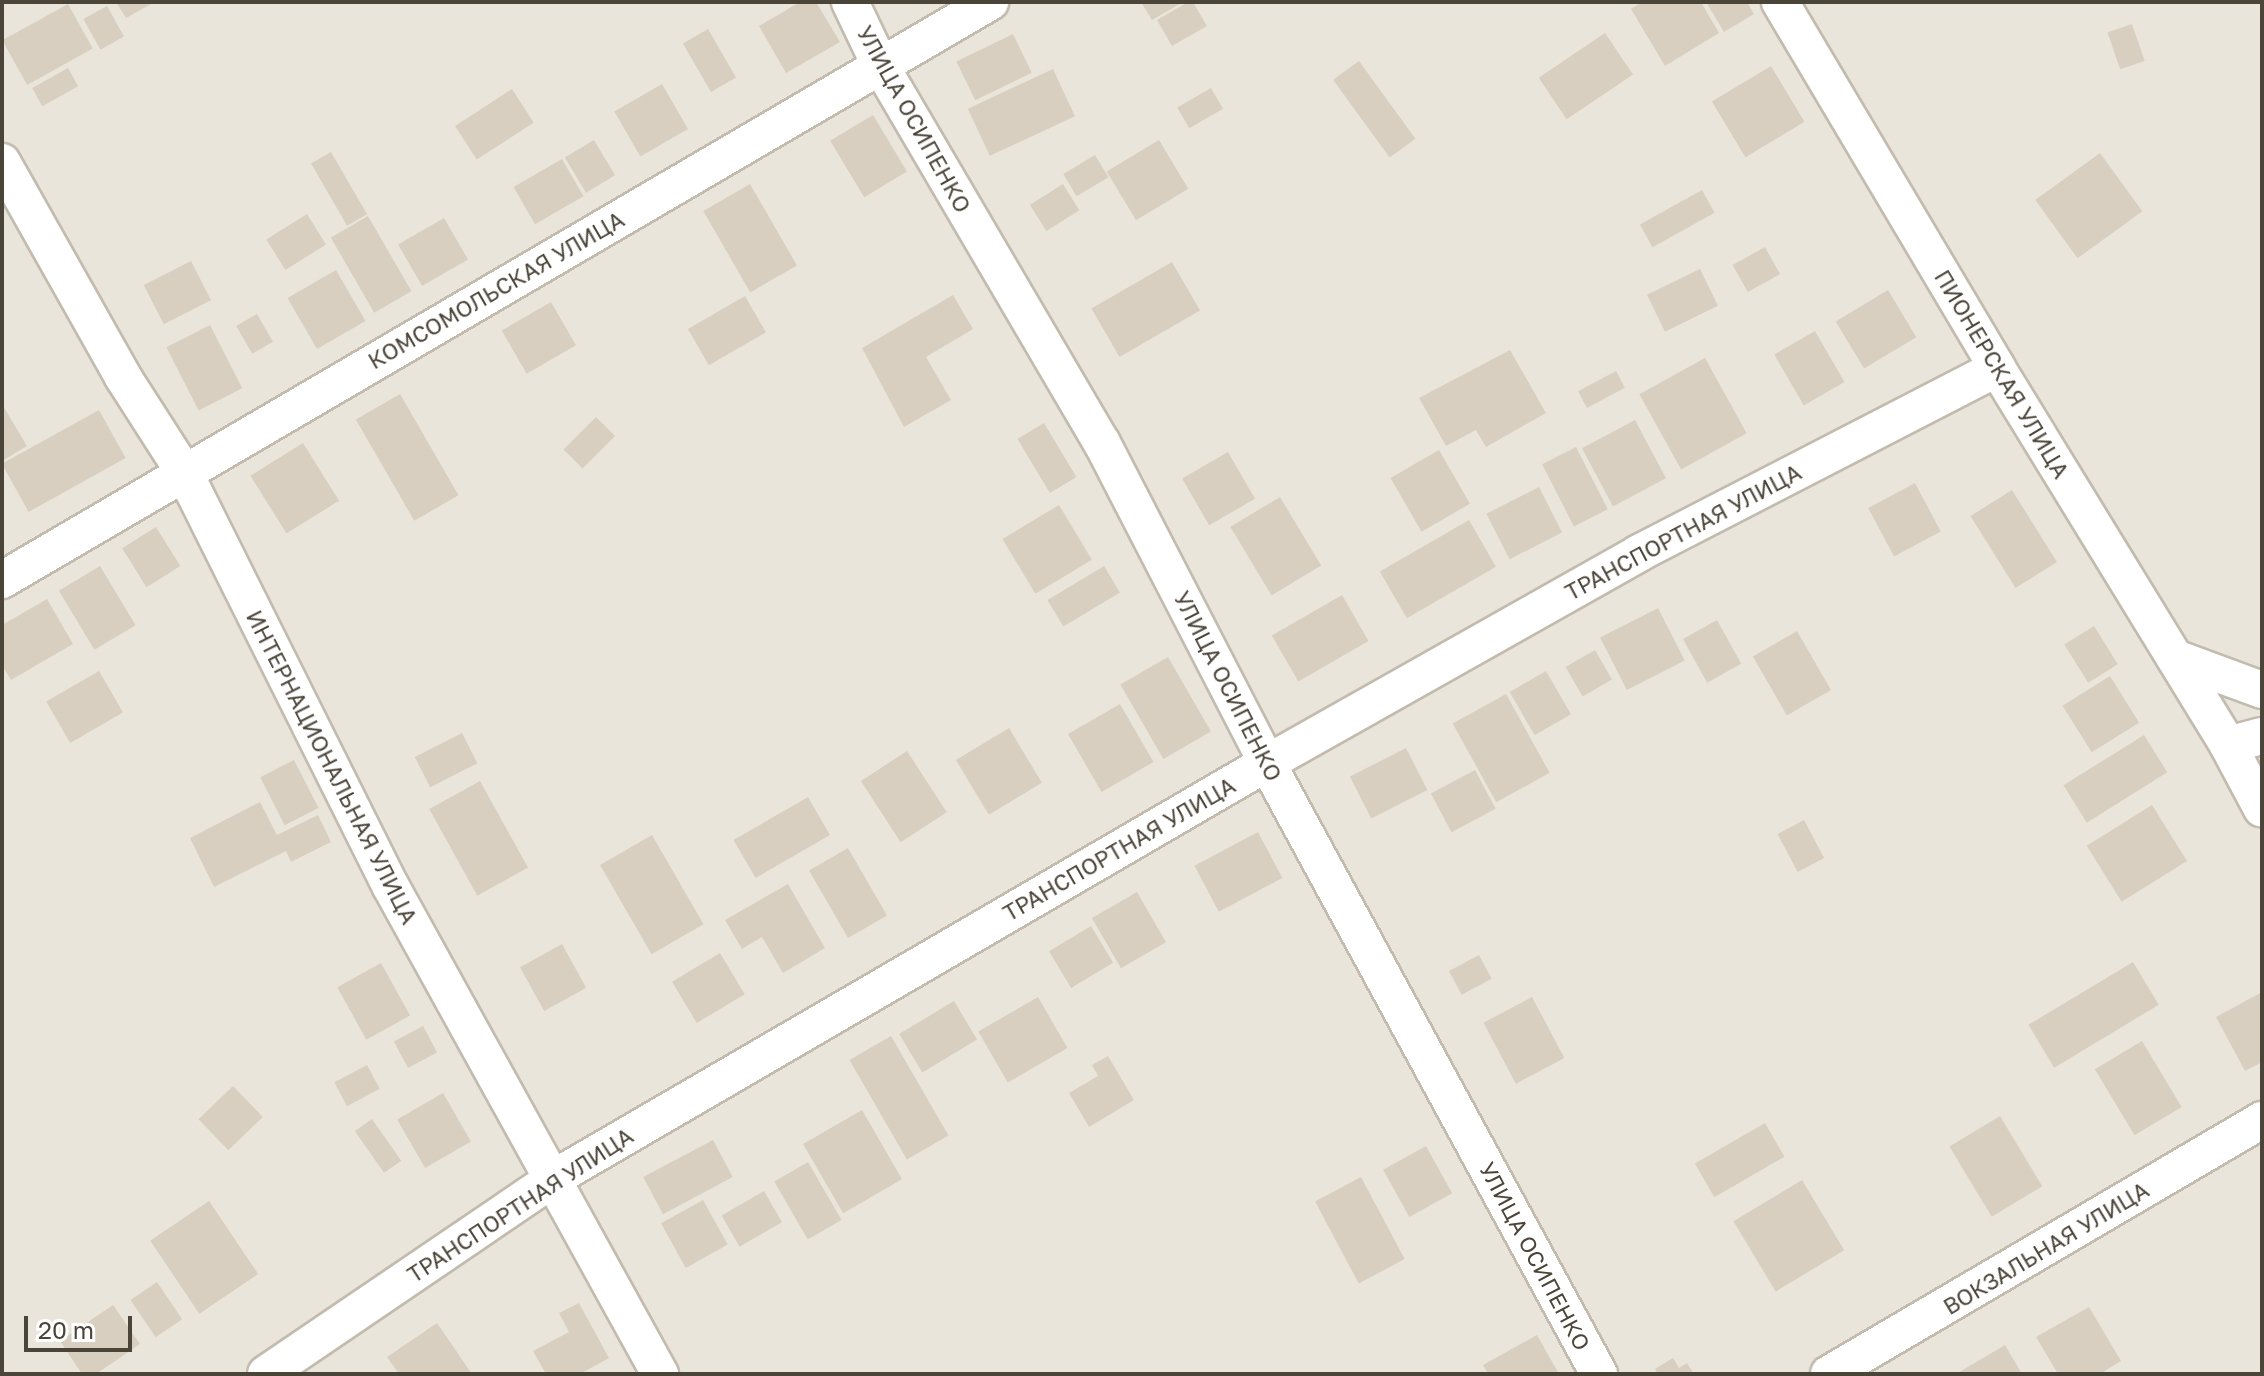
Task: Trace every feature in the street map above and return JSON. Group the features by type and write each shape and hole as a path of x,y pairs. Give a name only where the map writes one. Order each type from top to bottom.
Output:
{"street":[{"name":"УЛИЦА ОСИПЕНКО","path":"850,2 880,65 1102,443 1267,763 1599,1374"},
{"name":"КОМСОМОЛЬСКАЯ УЛИЦА","path":"2,580 990,2"},
{"name":"ПИОНЕРСКАЯ УЛИЦА","path":"1780,2 1997,368 2175,658 2245,740 2262,809"},
{"name":"ИНТЕРНАЦИОНАЛЬНАЯ УЛИЦА","path":"2,162 123,377 184,472 390,885 660,1374"},
{"name":"ТРАНСПОРТНАЯ УЛИЦА","path":"266,1374 554,1178 1267,763 1639,553 1997,368"},
{"path":"2175,658 2262,690"},
{"name":"ВОКЗАЛЬНАЯ УЛИЦА","path":"1829,1374 2262,1120"}],"shaded area":[{"path":"2,2 2262,2 2262,1374 2,1374"}],"building":[{"path":"116,2 155,2 126,18"},
{"path":"800,2 816,2 840,42 786,73 759,26"},
{"path":"1141,2 1183,2 1152,20"},
{"path":"1193,2 1207,26 1172,46 1157,20"},
{"path":"1642,2 1701,2 1719,33 1665,66 1631,9"},
{"path":"1706,2 1747,2 1754,14 1724,32"},
{"path":"68,4 93,49 27,85 2,40"},
{"path":"107,6 124,37 100,50 83,19"},
{"path":"2132,24 2145,61 2120,69 2107,32"},
{"path":"708,29 736,77 711,92 683,44"},
{"path":"1605,33 1633,74 1567,119 1539,78"},
{"path":"1013,34 1032,73 975,100 956,62"},
{"path":"1359,61 1415,139 1390,157 1333,80"},
{"path":"1771,66 1804,122 1745,157 1712,102"},
{"path":"68,68 78,86 42,106 32,88"},
{"path":"1053,69 1075,116 990,156 968,109"},
{"path":"662,84 688,129 640,157 614,112"},
{"path":"1211,88 1223,109 1189,128 1177,108"},
{"path":"512,89 534,123 477,160 455,126"},
{"path":"873,115 907,172 864,197 830,141"},
{"path":"594,140 615,175 586,193 565,158"},
{"path":"1159,140 1188,189 1136,220 1107,171"},
{"path":"331,152 367,214 347,226 311,164"},
{"path":"2100,153 2142,211 2078,258 2035,200"},
{"path":"1095,155 1108,177 1077,196 1063,174"},
{"path":"562,159 584,196 535,224 514,187"},
{"path":"750,184 797,265 750,292 703,211"},
{"path":"1063,184 1079,210 1046,231 1030,205"},
{"path":"1702,190 1715,213 1653,247 1640,224"},
{"path":"307,214 326,245 285,270 266,239"},
{"path":"368,216 412,291 374,313 331,237"},
{"path":"444,218 468,260 422,286 398,244"},
{"path":"1765,247 1780,274 1748,292 1733,265"},
{"path":"191,261 211,300 164,324 144,285"},
{"path":"1172,262 1200,310 1119,357 1091,309"},
{"path":"1700,269 1718,306 1665,332 1647,295"},
{"path":"336,270 366,321 317,349 288,298"},
{"path":"1888,290 1916,337 1864,369 1836,321"},
{"path":"953,295 973,329 926,357 951,400 904,427 862,348"},
{"path":"745,296 766,332 709,365 688,329"},
{"path":"551,302 576,345 527,374 502,330"},
{"path":"257,314 273,342 252,354 236,326"},
{"path":"210,325 242,388 199,411 166,347"},
{"path":"1815,331 1844,382 1804,406 1774,354"},
{"path":"1510,350 1546,413 1486,447 1476,430 1446,446 1419,398"},
{"path":"1705,358 1747,433 1681,470 1639,394"},
{"path":"1616,371 1625,388 1587,408 1578,391"},
{"path":"400,394 458,495 414,521 356,420"},
{"path":"2,404 27,446 2,461"},
{"path":"99,410 126,458 29,512 2,464"},
{"path":"596,417 615,436 583,469 563,450"},
{"path":"1635,420 1666,478 1613,506 1582,448"},
{"path":"1044,423 1076,477 1050,493 1017,439"},
{"path":"303,443 339,501 286,534 250,476"},
{"path":"1576,447 1608,509 1574,527 1542,464"},
{"path":"1439,450 1470,504 1422,532 1391,478"},
{"path":"1228,452 1255,499 1209,525 1182,478"},
{"path":"1915,483 1941,532 1894,556 1868,508"},
{"path":"1539,487 1562,532 1510,559 1486,514"},
{"path":"2012,490 2057,562 2015,588 1970,516"},
{"path":"1280,497 1321,566 1271,595 1230,527"},
{"path":"1059,505 1092,560 1035,594 1002,539"},
{"path":"1469,520 1496,567 1407,618 1380,572"},
{"path":"156,527 180,566 146,587 122,548"},
{"path":"100,566 136,625 94,650 59,591"},
{"path":"1104,566 1120,593 1063,627 1047,600"},
{"path":"1342,595 1368,641 1298,681 1272,636"},
{"path":"47,599 73,644 11,680 2,665 2,625"},
{"path":"1658,608 1685,661 1627,690 1600,638"},
{"path":"1717,620 1741,664 1707,683 1683,639"},
{"path":"2094,626 2118,664 2088,683 2064,645"},
{"path":"1797,631 1831,690 1787,715 1753,656"},
{"path":"1595,650 1612,679 1583,696 1566,667"},
{"path":"1168,657 1211,731 1163,759 1120,684"},
{"path":"99,671 123,713 70,743 46,702"},
{"path":"1546,671 1571,714 1535,735 1510,692"},
{"path":"2110,676 2139,723 2092,752 2063,706"},
{"path":"1506,694 1550,773 1496,802 1453,724"},
{"path":"1120,704 1154,762 1102,792 1068,734"},
{"path":"1009,728 1042,783 989,815 956,760"},
{"path":"462,733 477,763 430,787 415,757"},
{"path":"2144,735 2167,772 2087,823 2063,785"},
{"path":"1406,748 1427,790 1371,818 1350,777"},
{"path":"907,751 947,812 901,842 861,781"},
{"path":"294,760 319,808 285,825 260,777"},
{"path":"1475,770 1496,809 1452,832 1431,793"},
{"path":"480,781 528,868 477,896 429,809"},
{"path":"808,797 830,835 756,878 734,840"},
{"path":"260,802 277,835 318,815 331,842 291,862 286,851 214,887 190,838"},
{"path":"2152,805 2187,861 2122,902 2087,846"},
{"path":"1804,820 1824,858 1798,872 1778,834"},
{"path":"1258,832 1282,878 1219,912 1194,866"},
{"path":"652,835 704,924 652,954 600,865"},
{"path":"848,848 887,916 848,938 809,870"},
{"path":"788,884 825,948 783,973 762,937 742,949 725,920"},
{"path":"1137,892 1166,942 1121,968 1092,918"},
{"path":"1091,926 1113,963 1071,988 1049,951"},
{"path":"562,944 586,988 544,1011 520,967"},
{"path":"720,953 745,994 697,1023 672,982"},
{"path":"1479,955 1492,979 1462,995 1449,971"},
{"path":"2133,962 2159,1005 2054,1068 2028,1025"},
{"path":"381,963 410,1015 366,1040 337,987"},
{"path":"2262,992 2262,1062 2245,1071 2216,1017"},
{"path":"1038,997 1068,1048 1008,1083 978,1032"},
{"path":"1532,997 1564,1058 1516,1084 1483,1023"},
{"path":"954,1001 977,1040 922,1073 899,1034"},
{"path":"423,1026 437,1052 408,1068 394,1041"},
{"path":"891,1036 949,1136 907,1160 849,1060"},
{"path":"2142,1041 2182,1107 2135,1135 2095,1069"},
{"path":"1108,1056 1134,1100 1089,1127 1069,1093 1098,1076 1092,1065"},
{"path":"367,1065 380,1089 347,1106 334,1082"},
{"path":"233,1086 263,1117 228,1150 198,1119"},
{"path":"443,1093 471,1141 425,1168 397,1120"},
{"path":"862,1110 902,1179 843,1213 803,1144"},
{"path":"2000,1116 2042,1186 1992,1217 1949,1146"},
{"path":"372,1119 401,1161 384,1173 355,1131"},
{"path":"1765,1123 1784,1157 1714,1197 1695,1164"},
{"path":"713,1140 733,1177 663,1214 643,1177"},
{"path":"1426,1146 1452,1193 1409,1217 1383,1170"},
{"path":"808,1162 842,1220 808,1240 774,1182"},
{"path":"1361,1177 1405,1259 1359,1284 1315,1201"},
{"path":"1802,1180 1844,1250 1776,1291 1733,1221"},
{"path":"764,1191 782,1222 740,1247 722,1216"},
{"path":"703,1200 728,1245 686,1268 661,1223"},
{"path":"209,1201 258,1274 199,1314 150,1241"},
{"path":"157,1282 182,1319 156,1337 130,1300"},
{"path":"579,1303 609,1358 580,1374 546,1374 533,1351 569,1332 559,1313"},
{"path":"113,1305 140,1344 96,1374 82,1374 60,1341"},
{"path":"2089,1307 2121,1361 2100,1374 2058,1374 2036,1337"},
{"path":"437,1323 472,1374 399,1374 387,1357"},
{"path":"1537,1335 1559,1374 1488,1374 1483,1365"},
{"path":"2005,1345 2022,1374 1956,1374"},
{"path":"1673,1358 1679,1368 1687,1363 1694,1374 1658,1374 1655,1369"}]}
